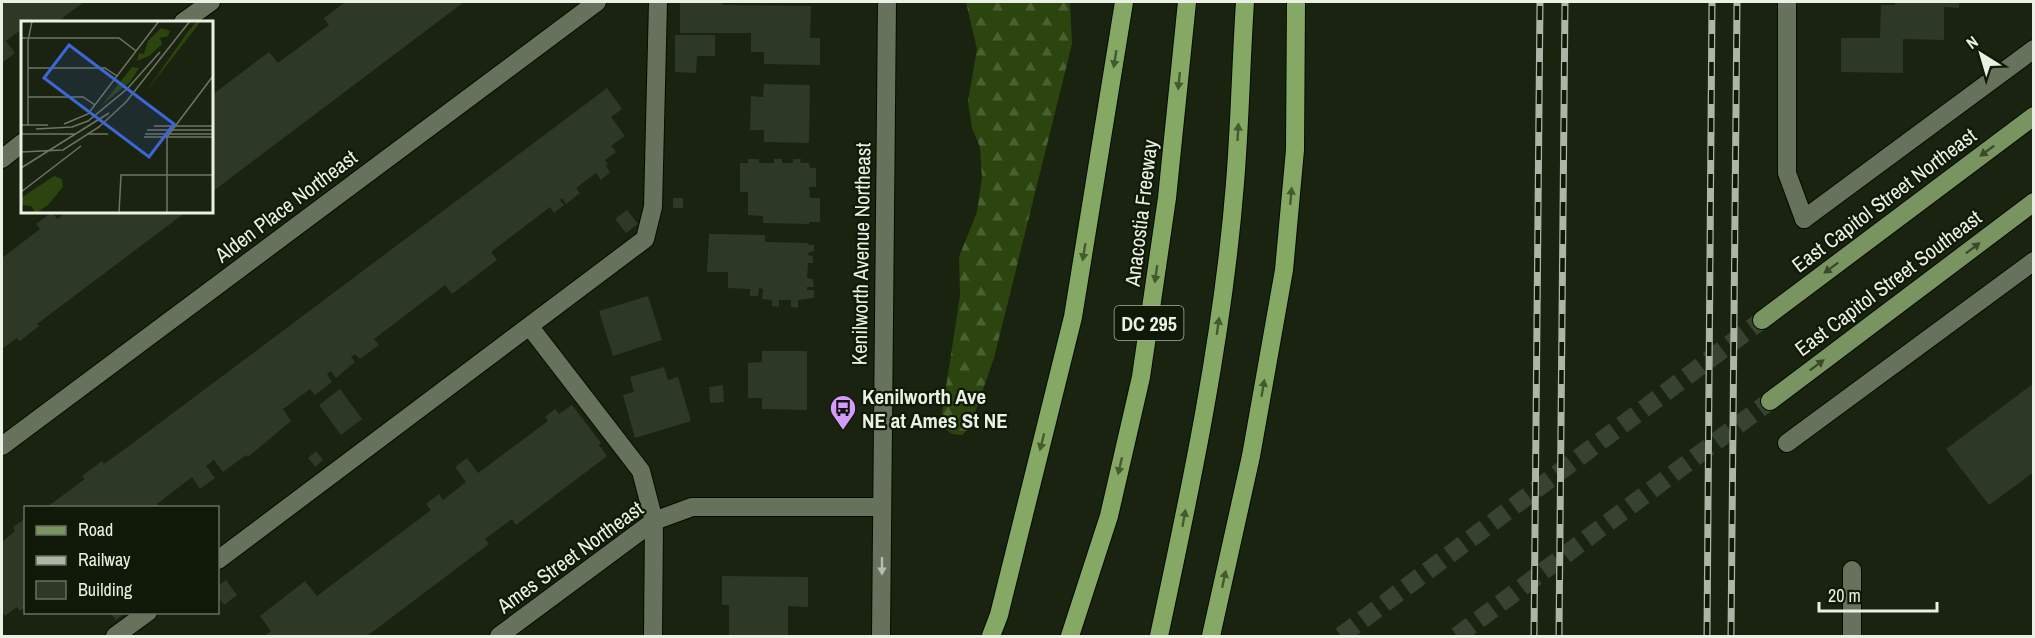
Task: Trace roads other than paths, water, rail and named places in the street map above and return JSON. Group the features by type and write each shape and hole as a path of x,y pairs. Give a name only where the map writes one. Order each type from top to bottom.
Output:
{"highway":[{"path":"991,636 999,615 1073,317 1124,2"},
{"name":"Anacostia Freeway","path":"1070,636 1109,516 1141,377 1167,198 1187,2"},
{"path":"1159,636 1181,534 1218,330 1235,184 1245,2"},
{"path":"1211,636 1251,456 1284,270 1295,150 1296,2"}],"main road":[{"name":"East Capitol Street Northeast","path":"1762,320 2034,116"},
{"name":"East Capitol Street Southeast","path":"1770,401 2034,202"}],"street":[{"path":"184,21 211,2"},
{"name":"Alden Place Northeast","path":"2,446 597,2"},
{"path":"219,559 645,239 653,207 658,2"},
{"name":"Kenilworth Avenue Northeast","path":"882,507 887,2"},
{"name":"East Capitol Street Northeast","path":"1787,2 1786,173 1804,219 2034,49"},
{"path":"2,159 21,144"},
{"path":"1788,443 2034,261"},
{"path":"530,327 641,471 654,521 653,636"},
{"name":"Ames Street Northeast","path":"499,636 654,521 692,507 882,507"},
{"path":"881,636 882,507"},
{"path":"1852,570 1852,636"},
{"path":"116,636 145,614"}],"tunnel":[{"path":"1341,636 1762,320"},
{"path":"1457,636 1770,401"}],"railway":[{"path":"1534,636 1540,2"},
{"path":"1559,636 1565,2"},
{"path":"1707,636 1712,2"},
{"path":"1731,636 1737,2"}],"place":[{"name":"Kenilworth Ave NE at Ames St NE","path":"843,431"}]}
